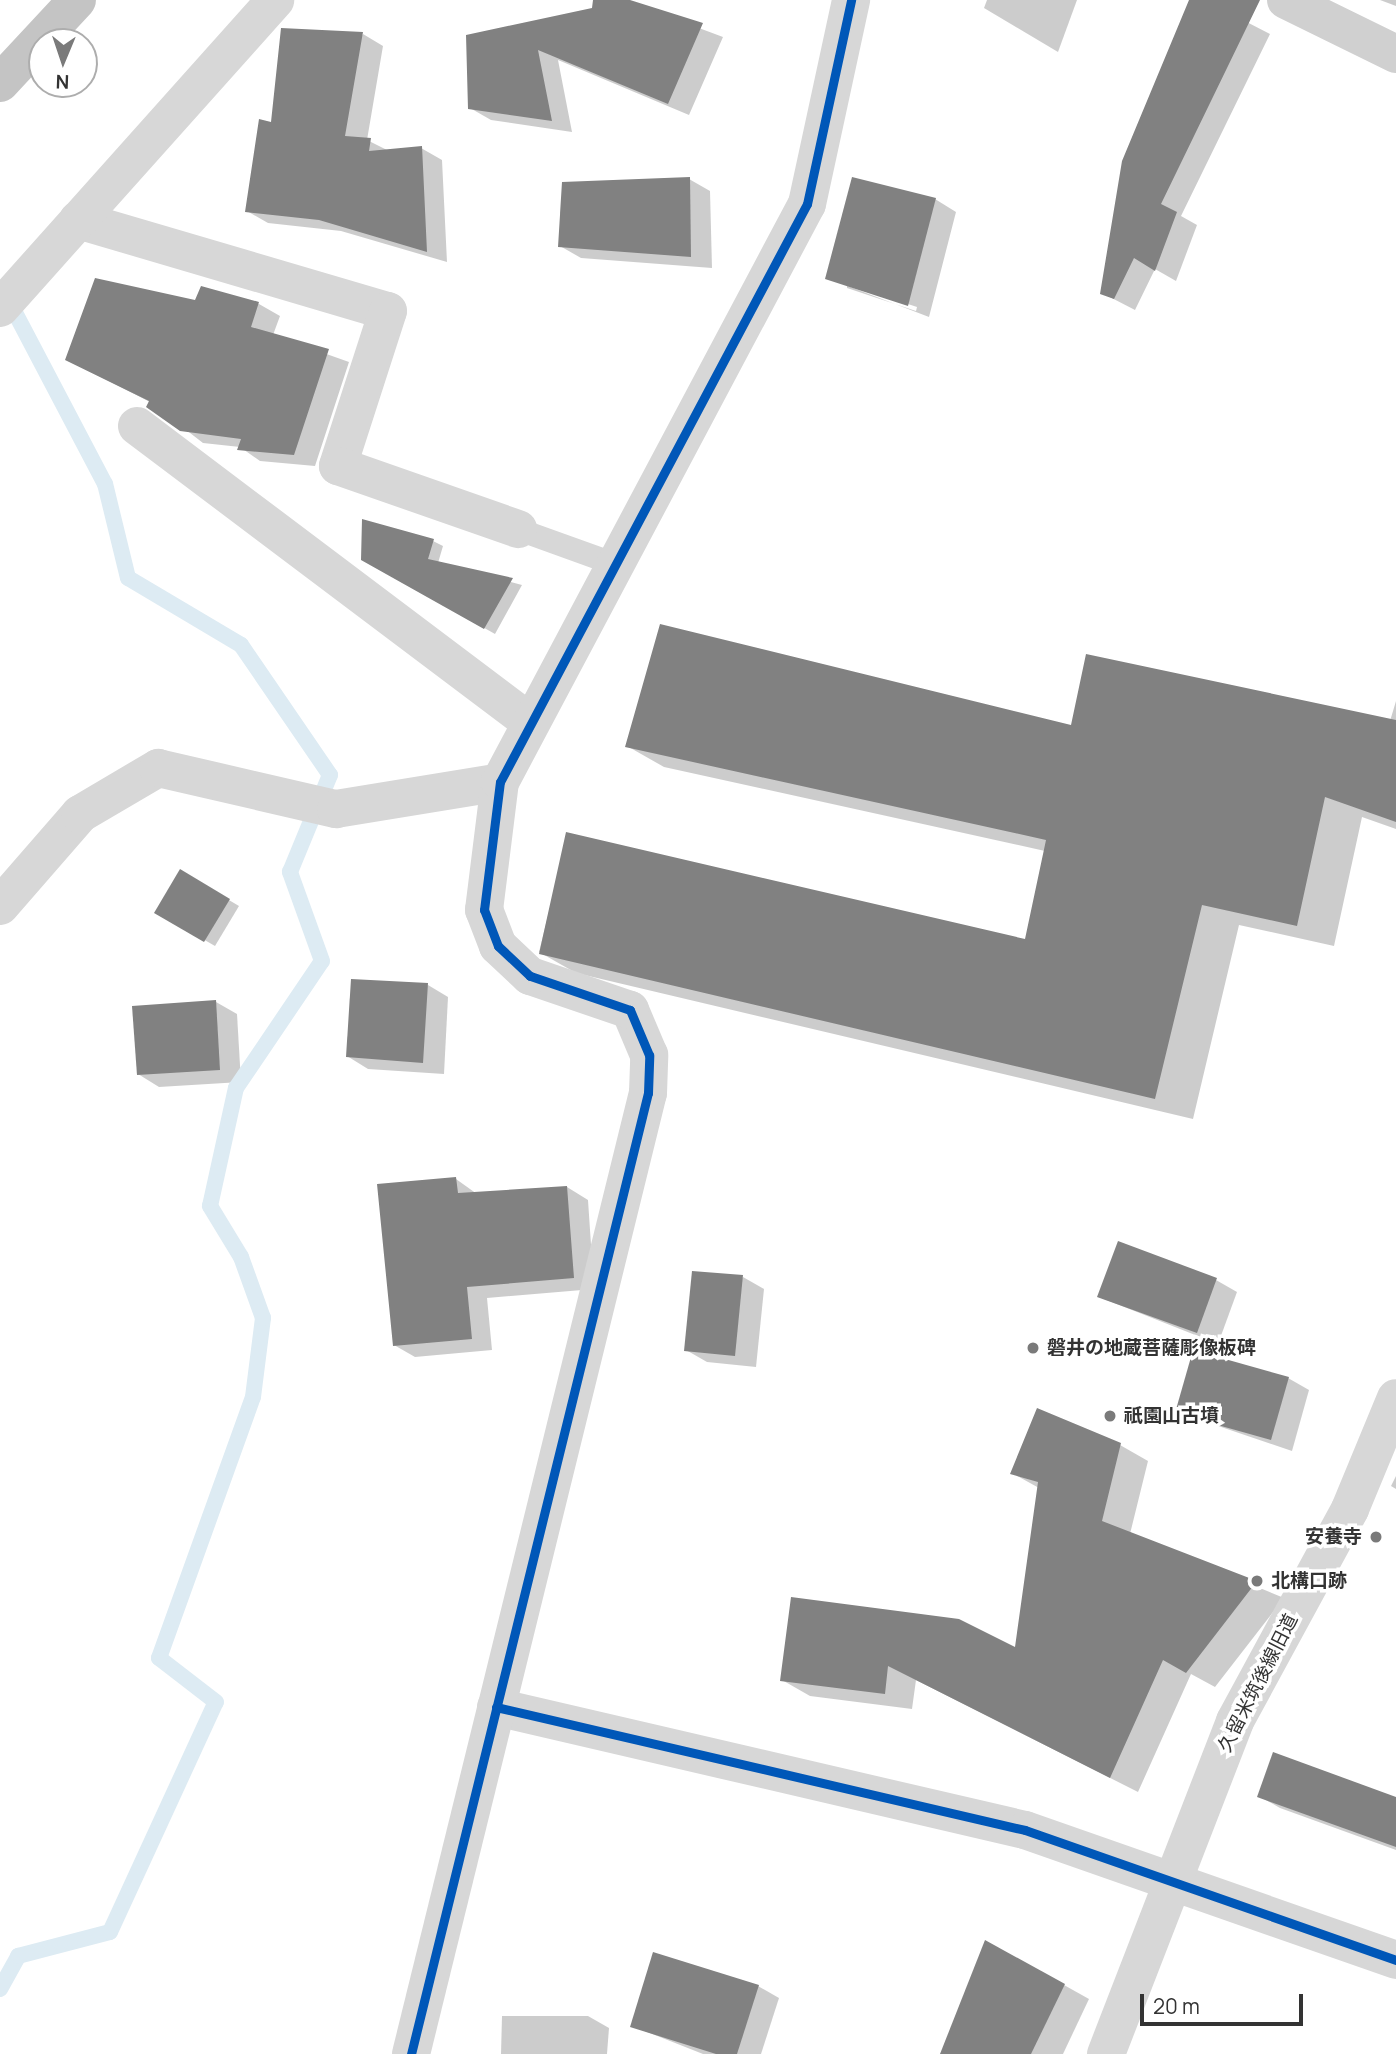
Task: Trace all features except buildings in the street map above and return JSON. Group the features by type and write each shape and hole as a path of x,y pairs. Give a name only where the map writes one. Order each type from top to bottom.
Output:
{"highway":[{"path":"0,83 77,0"}],"main road":[{"path":"1286,0 1396,54"}],"street":[{"path":"0,308 275,0"},
{"path":"411,2054 648,1093 649,1055 630,1010 530,976 498,946 484,910 500,782 807,204 851,0"},
{"path":"78,220 388,311 338,466 518,529"},
{"path":"137,426 531,723"},
{"path":"0,906 80,814 158,768 336,809 500,782"},
{"name":"久留米筑後線旧道","path":"1106,2054 1235,1721 1350,1509 1396,1398"},
{"path":"496,1707 1025,1830 1396,1960"}],"lane":[{"path":"518,529 615,564"}],"waterway":[{"path":"0,1989 18,1956 110,1932 216,1702 159,1658 253,1397 263,1318 241,1257 210,1206 236,1088 322,961 290,872 330,775 241,645 128,578 105,484 8,299"}],"cycle path":[{"path":"411,2054 648,1093 649,1055 630,1010 530,976 498,946 484,910 500,782 807,204 851,0"},
{"path":"496,1707 1025,1830 1396,1960"}],"place":[{"name":"磐井の地蔵菩薩彫像板碑","path":"1033,1348"},
{"name":"祇園山古墳","path":"1110,1416"},
{"name":"安養寺","path":"1376,1537"},
{"name":"北構口跡","path":"1257,1581"}]}
